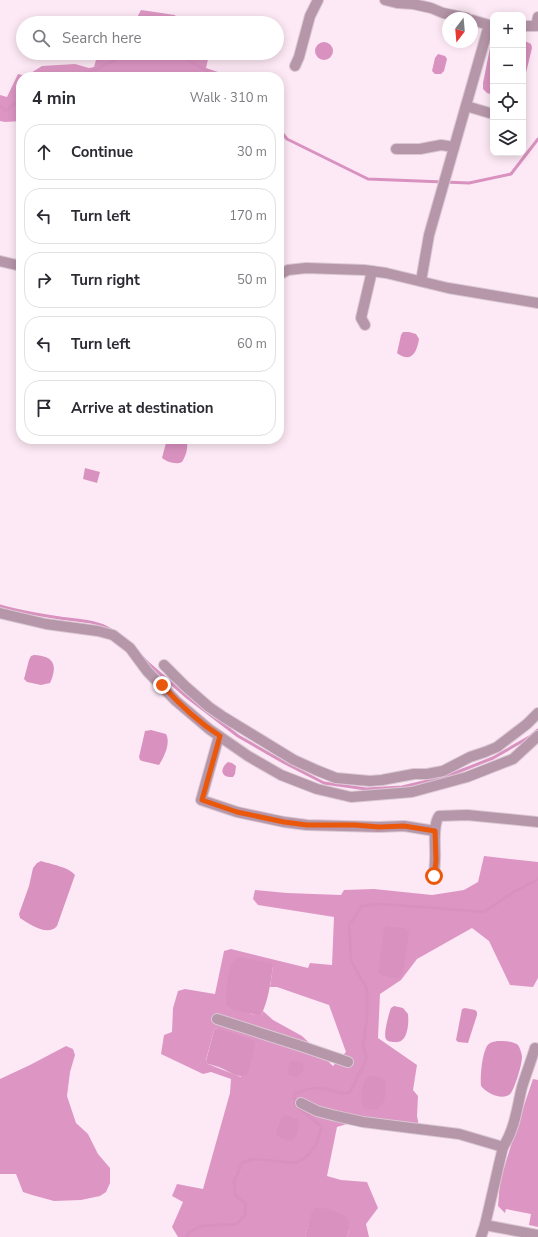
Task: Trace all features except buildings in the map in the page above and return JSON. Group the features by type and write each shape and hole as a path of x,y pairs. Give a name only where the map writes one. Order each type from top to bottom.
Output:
{"street":[{"path":"295,66 299,57 310,16 318,0"},
{"path":"385,0 431,8 442,14"},
{"path":"526,26 536,26 538,16"},
{"path":"478,22 490,25"},
{"path":"421,281 429,235 490,28"},
{"path":"466,106 490,113"},
{"path":"396,149 420,149 441,145 454,147"},
{"path":"0,261 16,265"},
{"path":"284,272 288,270 306,268 372,271 462,290 538,303"},
{"path":"365,325 361,318 372,271"},
{"path":"0,613 46,624 98,631 113,635 130,648 147,671 176,701 208,729 248,756 282,775 318,788 351,797 412,792 466,777 513,759 538,736"},
{"path":"164,665 185,686 222,716 294,760 336,778 370,781 443,771 470,757 497,747 527,724 538,713"},
{"path":"220,736 202,800 237,812 284,822 307,825 355,825 379,827 404,826 435,831"},
{"path":"434,876 436,861 435,831 437,818 439,816 467,815 538,822"},
{"path":"217,1019 348,1062"},
{"path":"481,1237 503,1147 508,1140 522,1087 535,1048"},
{"path":"301,1103 317,1111 362,1122 459,1134 503,1147"},
{"path":"485,1225 538,1235"}],"shaded area":[{"path":"141,10 176,16 138,16"},
{"path":"320,42 328,42 333,47 331,58 328,60 320,60 315,55 315,47"},
{"path":"526,42 531,44 532,48 526,73"},
{"path":"490,48 490,94 483,89"},
{"path":"438,54 445,56 447,59 444,71 441,74 435,74 432,71 435,58"},
{"path":"96,60 208,60 206,68 218,72 32,72 42,66 75,64 89,68 94,67"},
{"path":"16,78 16,121 0,121 0,95 7,97"},
{"path":"403,332 416,334 419,339 415,352 410,357 402,356 397,353"},
{"path":"166,444 187,444 187,451 182,462 172,463 162,458"},
{"path":"85,468 100,472 97,483 83,479"},
{"path":"31,656 46,657 54,666 50,683 41,685 27,682 24,679 29,660"},
{"path":"151,730 166,734 168,742 159,765 142,761 139,757 145,731"},
{"path":"228,762 236,766 233,777 224,775 222,770"},
{"path":"484,856 538,862 538,978 533,987 510,985 489,941 472,928 417,959 401,980 380,994 378,1038 417,1065 413,1090 418,1096 417,1116 419,1126 413,1133 347,1124 337,1127 327,1176 341,1180 367,1182 378,1208 366,1224 369,1237 347,1237 349,1230 313,1209 305,1237 178,1237 172,1227 183,1202 172,1196 177,1184 203,1189 230,1093 231,1079 211,1072 203,1074 161,1054 164,1035 172,1032 173,1008 178,991 185,989 215,994 224,951 231,949 308,968 310,963 332,965 334,917 258,905 253,899 255,890 341,895 344,890 374,889 432,895 464,890 478,882","holes":["273,966 270,987 277,987 329,1005 346,1052 333,1066 302,1036 273,1020 263,1011 261,1015 250,1014","217,1028 241,1077 208,1064 206,1060 214,1030"]},
{"path":"41,861 64,868 75,875 57,926 49,930 44,930 33,926 20,918 19,914 29,886 33,868"},
{"path":"386,926 405,928 409,932 403,973 401,977 398,978 388,977 378,973 384,929"},
{"path":"238,957 271,963 273,966 267,998 261,1015 233,1010 226,1005 229,971 231,964"},
{"path":"394,1006 403,1008 408,1014 407,1032 403,1040 399,1042 389,1041 385,1037 389,1014 391,1008"},
{"path":"465,1008 475,1010 477,1012 468,1043 458,1042 456,1040 462,1009"},
{"path":"217,1028 255,1042 248,1073 245,1075 234,1075 219,1067 208,1064 206,1061 214,1030"},
{"path":"497,1041 514,1043 518,1045 522,1056 520,1070 511,1093 504,1097 495,1096 483,1089 481,1086 483,1056 487,1046 492,1042"},
{"path":"66,1046 73,1049 75,1055 70,1072 67,1096 76,1123 88,1134 98,1154 110,1168 110,1183 106,1192 100,1196 81,1200 54,1201 23,1192 16,1174 0,1174 0,1079"},
{"path":"293,1060 301,1062 304,1066 302,1073 297,1077 287,1073 290,1062"},
{"path":"372,1076 382,1077 385,1081 385,1097 380,1108 370,1109 363,1107 361,1100 362,1088 366,1078"},
{"path":"533,1079 538,1080 538,1227 529,1225 531,1214 506,1209 505,1213 498,1206 500,1181"},
{"path":"286,1115 299,1120 297,1132 292,1141 285,1140 277,1136 276,1133 281,1118"},
{"path":"313,1208 332,1210 348,1219 349,1230 347,1237 305,1237"}],"waterway":[{"path":"90,72 115,60"},
{"path":"188,60 208,72"},
{"path":"0,106 6,111 16,102"},
{"path":"284,135 287,139 368,179 469,183 511,174 538,139"},
{"path":"0,606 15,610 99,624 111,630"},
{"path":"142,657 187,697 238,736 324,783 366,789 402,787 445,777 493,758 531,736 538,730"},
{"path":"187,1237 189,1232 202,1226 237,1224 245,1215 246,1204 235,1195 234,1182 242,1163 253,1159 296,1163 306,1157 316,1145 322,1127 295,1105 294,1094 317,1088 340,1093 350,1092 367,1058 363,1046 367,1017 367,989 351,961 349,925 362,906 382,904 484,912 512,893 538,879"}],"route":[{"path":"162,685 176,701 208,729 220,736 202,800 237,812 284,822 307,825 355,825 379,827 404,826 435,831 436,861 434,876"}]}
